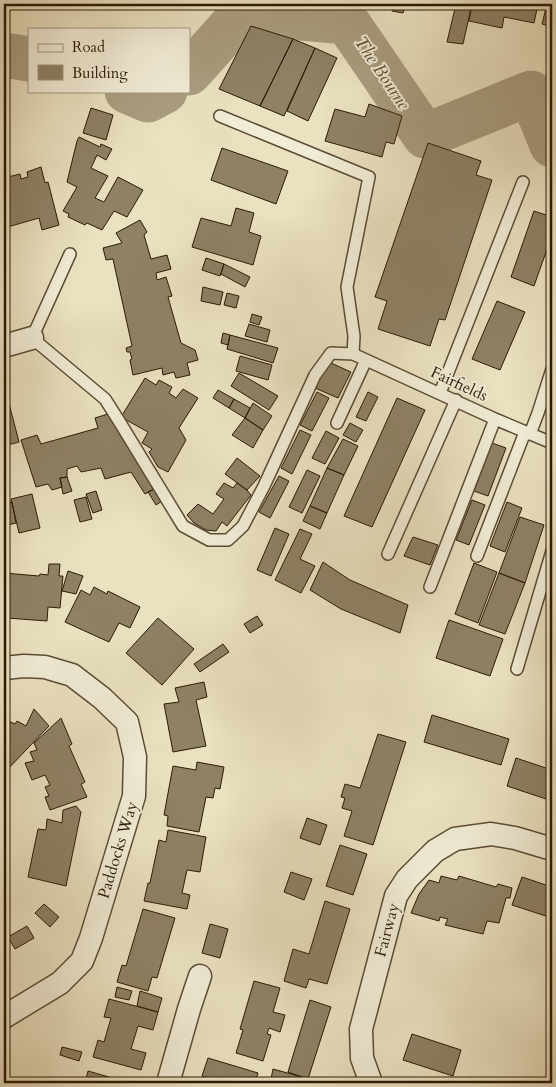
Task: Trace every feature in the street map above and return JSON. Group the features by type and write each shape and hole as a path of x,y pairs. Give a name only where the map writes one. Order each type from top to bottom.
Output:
{"street":[{"path":"4,346 32,338"},
{"name":"Paddocks Way","path":"4,668 24,666 45,667 72,675 102,698 126,722 135,757 134,796 91,938 82,961 60,983 4,1017"},
{"name":"Fairway","path":"371,1083 362,1058 361,1029 396,896 406,879 435,851 455,839 491,834 515,838 552,849"},
{"path":"168,1083 200,976"}],"lane":[{"path":"70,254 32,338 104,399 184,526 209,540 228,540 243,526 264,486 315,375 330,353 353,354 354,336 347,287 369,176 220,116"},
{"path":"440,393 523,182"},
{"name":"Fairfields","path":"353,354 552,443"},
{"path":"337,423 366,360"},
{"path":"476,556 527,433 538,413 552,369"},
{"path":"388,554 456,400"},
{"path":"430,588 495,419"},
{"path":"517,668 552,552"}],"building":[{"path":"393,4 406,4 403,13 392,11"},
{"path":"416,4 438,4 437,8"},
{"path":"456,4 472,4 463,44 447,42"},
{"path":"472,4 538,4 534,23 504,17 502,28 469,21"},
{"path":"547,4 552,4 552,27 542,24"},
{"path":"251,26 293,39 260,106 219,89"},
{"path":"293,39 315,48 284,116 260,106"},
{"path":"315,48 337,58 308,121 287,111"},
{"path":"369,104 402,116 394,144 386,142 382,157 325,141 335,109 365,117"},
{"path":"91,108 113,115 106,140 83,133"},
{"path":"79,137 100,147 101,144 112,149 106,160 97,155 91,168 108,176 95,198 104,202 118,177 143,190 127,217 114,211 102,230 68,217 69,214 63,211 77,187 67,182"},
{"path":"428,143 481,161 476,175 492,180 445,320 439,319 430,346 378,329 387,301 375,297"},
{"path":"222,148 288,171 276,204 211,180"},
{"path":"41,167 45,183 48,182 59,225 42,230 39,218 4,228 4,197 8,196 4,178 20,174 21,179 28,177 27,172"},
{"path":"236,208 254,213 249,232 261,236 253,265 192,247 201,218 231,226"},
{"path":"534,211 552,217 552,235 534,286 511,277"},
{"path":"140,220 147,232 144,235 151,259 167,255 171,269 156,273 157,280 166,277 172,296 168,297 181,343 195,350 198,360 187,363 190,375 176,378 174,372 163,375 162,368 133,375 130,360 132,359 130,352 127,352 126,348 132,346 113,259 106,260 103,248 122,243 116,233"},
{"path":"206,258 224,264 220,276 202,270"},
{"path":"224,264 250,277 245,287 221,274"},
{"path":"203,287 223,292 220,305 201,301"},
{"path":"227,293 239,296 236,308 224,305"},
{"path":"497,301 525,312 500,370 472,359"},
{"path":"252,314 262,317 259,325 250,322"},
{"path":"249,324 270,330 267,342 245,336"},
{"path":"223,333 230,335 228,345 221,343"},
{"path":"230,335 278,348 273,363 227,349"},
{"path":"240,356 272,365 268,380 236,371"},
{"path":"331,363 351,372 338,398 315,388 324,370"},
{"path":"239,373 278,396 269,410 231,386"},
{"path":"145,378 156,385 159,380 172,387 169,393 176,398 183,389 198,398 179,428 186,440 168,472 158,467 149,452 152,449 142,443 148,432 121,417"},
{"path":"4,384 19,442 4,446"},
{"path":"218,390 234,399 229,408 213,398"},
{"path":"317,392 329,398 312,431 300,425"},
{"path":"368,392 378,397 366,421 356,417"},
{"path":"397,398 425,410 372,527 344,516"},
{"path":"234,399 250,408 245,418 229,408"},
{"path":"253,403 272,416 263,430 245,418"},
{"path":"111,413 117,430 154,489 145,494 131,472 105,479 101,468 81,472 77,466 67,469 67,477 60,478 62,487 52,490 48,484 36,487 21,440 37,435 41,444 98,428 95,418"},
{"path":"245,418 263,430 253,448 232,435"},
{"path":"350,423 363,430 356,442 343,435"},
{"path":"300,430 311,435 292,474 281,468"},
{"path":"326,431 339,438 325,464 312,458"},
{"path":"343,439 358,446 344,475 327,468"},
{"path":"492,443 506,448 488,496 474,491"},
{"path":"237,458 260,476 247,490 225,474"},
{"path":"327,468 344,475 327,513 310,506"},
{"path":"307,470 320,476 302,513 289,507"},
{"path":"279,476 289,481 270,518 259,512"},
{"path":"67,477 72,491 63,494 60,478"},
{"path":"224,483 233,488 237,483 251,495 227,526 222,522 216,531 206,530 194,523 187,515 198,504 213,514 224,499 216,494"},
{"path":"154,489 162,501 156,505 148,492"},
{"path":"96,491 102,510 93,513 86,494"},
{"path":"32,494 40,528 19,533 11,499"},
{"path":"86,497 92,519 80,522 74,500"},
{"path":"472,500 485,505 469,545 456,540"},
{"path":"12,502 16,523 4,526 4,504"},
{"path":"507,502 522,508 505,552 490,546"},
{"path":"310,506 327,513 320,529 303,521"},
{"path":"520,517 544,525 525,583 499,573"},
{"path":"275,528 289,534 271,576 257,570"},
{"path":"300,529 312,534 300,559 315,566 301,593 275,580"},
{"path":"413,537 438,545 430,565 404,556"},
{"path":"323,562 350,580 408,605 400,633 341,609 310,590"},
{"path":"474,563 497,572 478,623 455,614"},
{"path":"49,564 60,564 59,576 63,576 60,608 48,607 47,621 7,618 7,621 4,621 4,573 48,575"},
{"path":"68,571 83,576 76,594 62,591"},
{"path":"499,573 525,583 505,634 479,625"},
{"path":"94,587 107,594 108,591 140,607 130,628 119,623 109,642 65,622 81,590 90,595"},
{"path":"257,616 263,625 250,633 244,624"},
{"path":"158,618 194,649 162,685 126,653"},
{"path":"449,620 503,639 490,676 436,658"},
{"path":"223,644 229,652 200,672 194,664"},
{"path":"204,682 207,697 196,700 206,746 173,752 164,704 179,702 175,688"},
{"path":"34,709 49,726 7,770 4,769 4,719 15,724 17,721 26,726"},
{"path":"432,715 509,739 501,765 424,742"},
{"path":"61,718 72,744 69,746 85,782 81,784 87,797 50,810 45,797 49,796 45,787 50,785 45,775 32,780 25,763 34,761 30,752 37,750 34,743"},
{"path":"378,734 406,742 373,845 344,836 352,811 342,808 345,798 341,797 345,784 360,788"},
{"path":"516,758 552,770 552,801 507,786"},
{"path":"197,762 224,767 220,789 215,788 213,798 206,797 199,832 167,826 168,816 164,815 173,766 196,770"},
{"path":"76,806 81,812 66,886 28,877 38,829 46,830 47,819 62,823 63,810"},
{"path":"307,818 327,825 320,845 300,838"},
{"path":"168,830 206,837 200,872 187,870 182,893 190,895 187,909 144,901 148,883 150,883 159,840 166,842"},
{"path":"340,845 367,854 353,895 326,886"},
{"path":"291,872 312,879 304,900 284,892"},
{"path":"441,876 457,880 459,876 496,887 498,884 512,888 510,898 506,898 499,923 487,921 483,934 445,925 448,919 440,917 439,921 411,913 419,894 429,880 439,883"},
{"path":"522,877 552,887 552,918 512,905"},
{"path":"325,901 350,909 327,984 309,979 306,988 284,981 293,949 309,954"},
{"path":"44,904 59,917 50,927 35,913"},
{"path":"143,909 175,918 157,978 152,977 148,991 117,982 122,965 126,966"},
{"path":"4,913 10,926 4,929"},
{"path":"210,924 228,929 220,958 202,953"},
{"path":"27,926 34,938 15,949 8,937"},
{"path":"254,981 280,988 273,1012 285,1015 280,1032 269,1028 267,1034 271,1035 263,1061 236,1053 243,1030 240,1029"},
{"path":"117,987 132,991 129,1000 115,997"},
{"path":"140,991 162,998 158,1012 137,1006"},
{"path":"109,999 158,1012 153,1030 138,1026 131,1049 146,1053 141,1070 93,1057 98,1040 104,1042 111,1018 104,1017"},
{"path":"310,1000 331,1007 308,1079 288,1072"},
{"path":"412,1034 461,1050 453,1076 403,1060"},
{"path":"62,1047 82,1052 79,1061 60,1055"},
{"path":"208,1058 258,1073 255,1083 219,1083 219,1081 202,1076"},
{"path":"273,1069 302,1077 300,1083 284,1083 271,1079"},
{"path":"88,1071 130,1083 85,1083"},
{"path":"470,1077 488,1083 468,1083"}],"waterway":[{"name":"The Bourne","path":"190,72 243,13 347,22 425,136 531,93 552,145"},
{"name":"The Bourne","path":"4,55 28,59"},
{"name":"The Bourne","path":"129,92 148,100 163,92"}]}
